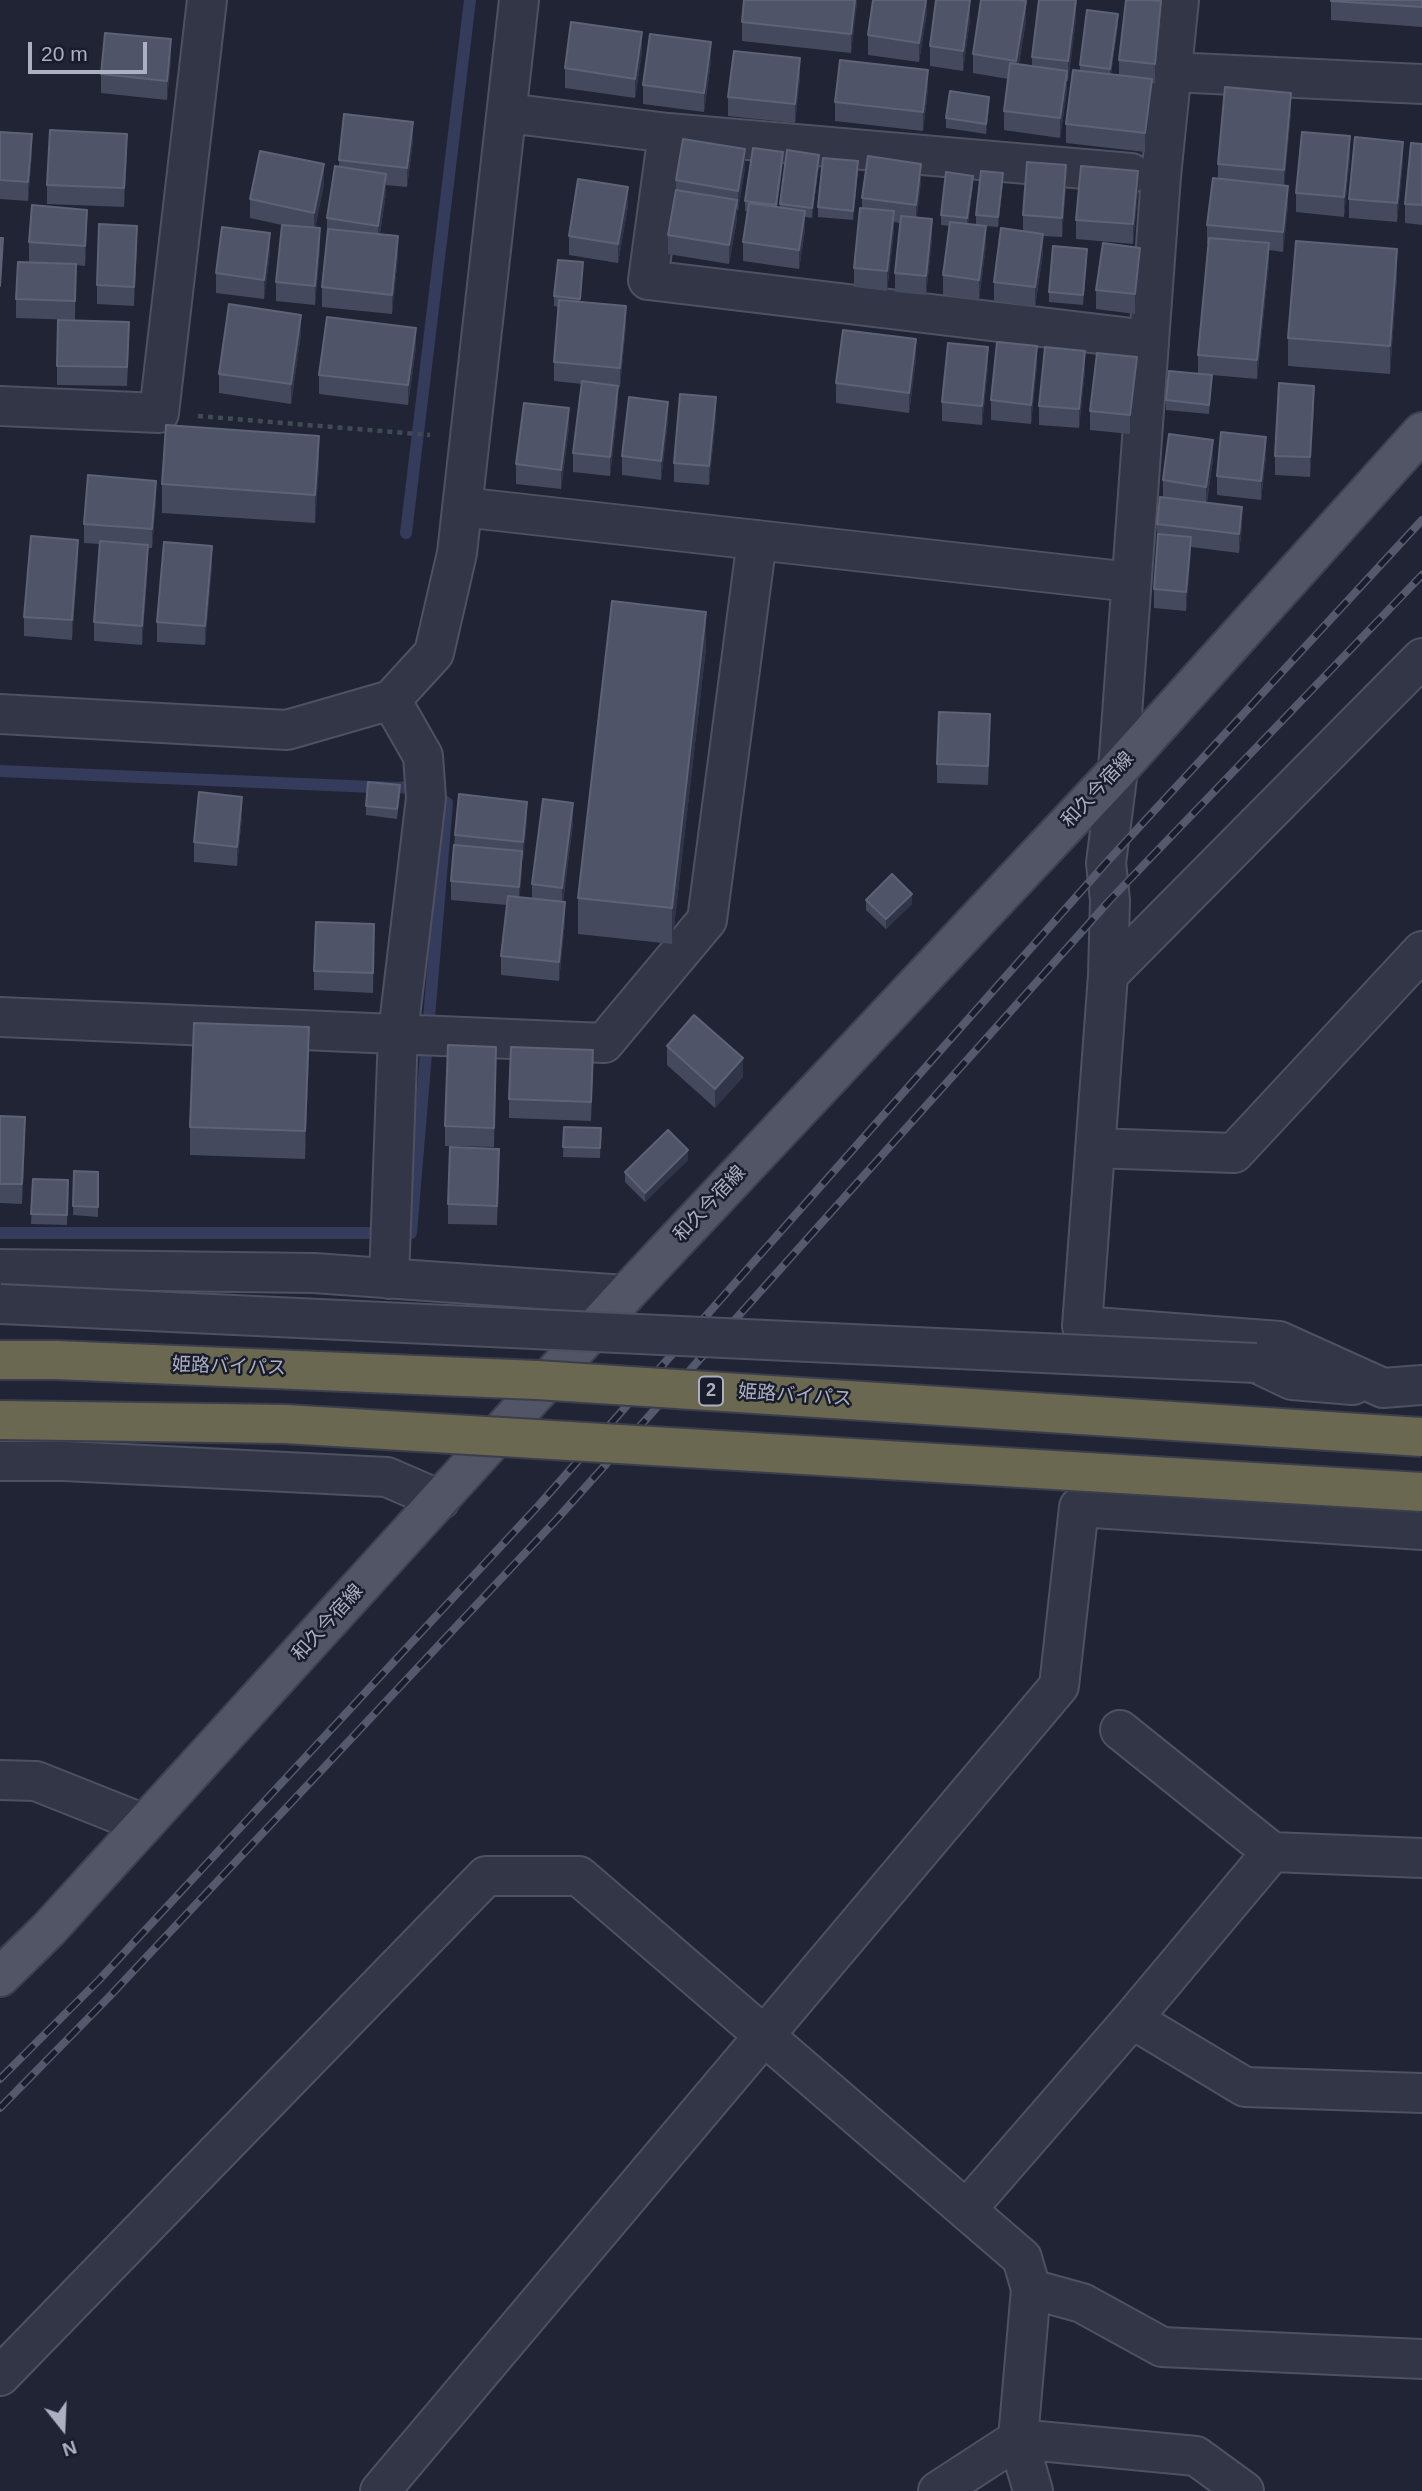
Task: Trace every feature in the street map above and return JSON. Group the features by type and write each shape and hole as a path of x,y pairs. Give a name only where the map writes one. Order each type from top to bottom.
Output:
{"highway":[{"name":"姫路バイパス","path":"0,1360 550,1380 1422,1437"},
{"path":"0,1420 285,1424 1422,1492"}],"main road":[{"name":"和久今宿線","path":"0,1977 14,1948 144,1824 625,1295 1118,770 1422,432"}],"street":[{"path":"0,406 159,413 207,0"},
{"path":"0,714 287,730 391,700 434,653 457,553 519,0"},
{"path":"1179,0 1161,176 1118,770 1107,863 1110,900 1108,975 1082,1326 1279,1340 1383,1388"},
{"path":"1172,72 1422,84"},
{"path":"507,113 668,133 1161,176"},
{"path":"668,133 649,281 1149,340"},
{"path":"462,507 1131,582"},
{"path":"0,1017 398,1032 604,1043 707,920 757,540"},
{"path":"1108,975 1422,658"},
{"path":"389,1279 398,1032 426,799 423,755 391,700"},
{"path":"1095,1148 1234,1153 1422,951"},
{"path":"0,1269 314,1273 625,1295"},
{"path":"0,1304 1256,1363 1293,1380 1383,1388 1422,1385"},
{"path":"0,1461 387,1476 440,1500"},
{"path":"380,2491 1059,1686 1079,1507 1422,1530"},
{"path":"1121,1730 1272,1852 1422,1858"},
{"path":"0,1780 36,1781 144,1824"},
{"path":"966,2210 1272,1852"},
{"path":"0,2376 486,1877 579,1877 1023,2258 1031,2289 1017,2439 1033,2491"},
{"path":"1132,2019 1245,2087 1422,2093"},
{"path":"1031,2289 1082,2303 1162,2347 1422,2359"},
{"path":"939,2491 1017,2439 1196,2456 1244,2491"}],"path":[{"path":"159,413 470,438"}],"building":[{"path":"744,0 855,0 851,34 742,22"},
{"path":"873,0 926,0 919,43 868,35"},
{"path":"936,0 970,0 963,51 930,46"},
{"path":"981,0 1026,1 1016,61 973,54"},
{"path":"1039,0 1076,0 1068,61 1032,57"},
{"path":"1126,0 1161,1 1155,64 1119,60"},
{"path":"1422,0 1422,7 1331,1"},
{"path":"1087,10 1118,14 1110,69 1080,65"},
{"path":"571,22 642,32 635,79 565,68"},
{"path":"105,33 171,39 167,81 101,74"},
{"path":"650,34 711,42 704,93 643,85"},
{"path":"734,51 800,58 795,104 728,97"},
{"path":"840,60 928,70 923,112 835,102"},
{"path":"1010,63 1067,71 1060,118 1004,111"},
{"path":"1073,70 1152,79 1145,133 1066,124"},
{"path":"1225,87 1291,93 1284,170 1218,164"},
{"path":"950,91 989,97 986,124 946,118"},
{"path":"344,114 413,122 407,168 339,160"},
{"path":"50,130 127,134 124,188 47,185"},
{"path":"0,132 32,134 28,182 0,180"},
{"path":"1302,132 1350,136 1344,197 1296,193"},
{"path":"1355,137 1403,142 1397,203 1349,199"},
{"path":"683,139 745,149 738,191 676,180"},
{"path":"1411,143 1422,144 1422,205 1405,204"},
{"path":"753,148 783,152 776,205 745,201"},
{"path":"787,150 819,155 812,208 780,204"},
{"path":"260,151 324,164 314,213 250,199"},
{"path":"868,156 921,164 916,205 862,198"},
{"path":"823,158 858,161 853,211 818,207"},
{"path":"1027,162 1066,165 1062,218 1023,215"},
{"path":"335,166 386,174 378,226 327,218"},
{"path":"1081,166 1138,171 1133,224 1076,220"},
{"path":"981,171 1003,173 998,217 976,215"},
{"path":"946,172 973,176 967,218 941,215"},
{"path":"1213,178 1288,186 1283,232 1207,225"},
{"path":"578,179 628,187 618,244 569,236"},
{"path":"676,190 737,200 729,245 668,235"},
{"path":"749,203 805,211 799,250 743,242"},
{"path":"32,205 87,210 85,246 29,242"},
{"path":"860,208 894,211 887,271 854,268"},
{"path":"901,216 932,219 926,276 895,273"},
{"path":"950,222 986,226 979,280 943,275"},
{"path":"99,224 137,226 134,287 97,285"},
{"path":"282,225 320,228 315,286 276,282"},
{"path":"222,227 270,233 264,280 216,273"},
{"path":"1001,228 1043,234 1035,287 994,282"},
{"path":"328,229 398,236 392,295 322,287"},
{"path":"0,238 3,238 0,286"},
{"path":"1209,238 1269,243 1257,360 1198,355"},
{"path":"1296,241 1397,249 1390,346 1288,338"},
{"path":"1103,243 1140,248 1135,294 1096,290"},
{"path":"1053,246 1087,249 1083,295 1049,292"},
{"path":"558,260 583,262 580,299 554,296"},
{"path":"18,262 76,264 75,301 16,299"},
{"path":"559,300 626,306 620,368 554,362"},
{"path":"229,304 301,315 291,384 219,374"},
{"path":"327,317 416,328 408,385 319,375"},
{"path":"58,320 129,322 127,367 57,366"},
{"path":"843,330 916,339 909,393 836,383"},
{"path":"997,342 1037,346 1031,405 991,400"},
{"path":"948,343 988,347 982,406 942,402"},
{"path":"1045,347 1085,351 1079,409 1039,406"},
{"path":"1097,353 1137,357 1130,415 1090,411"},
{"path":"1169,371 1212,375 1209,405 1166,400"},
{"path":"582,381 618,386 610,457 573,453"},
{"path":"1279,383 1314,386 1310,457 1275,456"},
{"path":"680,394 716,397 709,466 674,463"},
{"path":"629,397 668,402 661,461 622,456"},
{"path":"524,403 569,408 561,470 516,464"},
{"path":"166,425 319,436 315,495 162,484"},
{"path":"1221,432 1266,437 1261,481 1217,476"},
{"path":"1169,434 1213,440 1206,487 1163,480"},
{"path":"88,475 156,481 152,529 84,524"},
{"path":"1160,497 1242,507 1239,534 1157,524"},
{"path":"1158,534 1191,537 1186,592 1154,589"},
{"path":"31,536 78,540 72,620 24,617"},
{"path":"100,541 148,545 142,626 94,622"},
{"path":"164,542 212,546 205,626 157,622"},
{"path":"612,601 706,612 672,908 578,898"},
{"path":"939,712 990,714 988,766 937,764"},
{"path":"368,782 400,785 397,809 366,806"},
{"path":"199,792 242,797 237,847 194,842"},
{"path":"459,794 527,802 523,842 455,835"},
{"path":"543,799 573,803 562,888 532,884"},
{"path":"454,845 522,851 519,887 451,881"},
{"path":"892,874 912,894 886,919 866,900"},
{"path":"508,896 565,902 559,962 501,956"},
{"path":"316,922 374,924 373,973 314,971"},
{"path":"694,1015 743,1058 715,1089 667,1046"},
{"path":"194,1023 309,1027 305,1131 190,1127"},
{"path":"448,1045 496,1047 494,1128 445,1126"},
{"path":"511,1047 593,1050 591,1102 509,1099"},
{"path":"0,1116 25,1117 22,1184 0,1184"},
{"path":"564,1127 601,1128 600,1148 563,1147"},
{"path":"668,1130 688,1150 645,1193 625,1172"},
{"path":"450,1147 499,1149 497,1206 448,1204"},
{"path":"74,1171 98,1172 98,1207 73,1206"},
{"path":"33,1179 68,1180 67,1215 31,1214"}],"waterway":[{"path":"406,533 470,0"},
{"path":"0,771 397,788 419,786 447,803 411,1233 0,1233"}],"railway":[{"path":"0,2079 99,1980 539,1505 1106,863 1422,520"},
{"path":"0,2108 109,1997 557,1519 1110,900 1422,575"}]}
